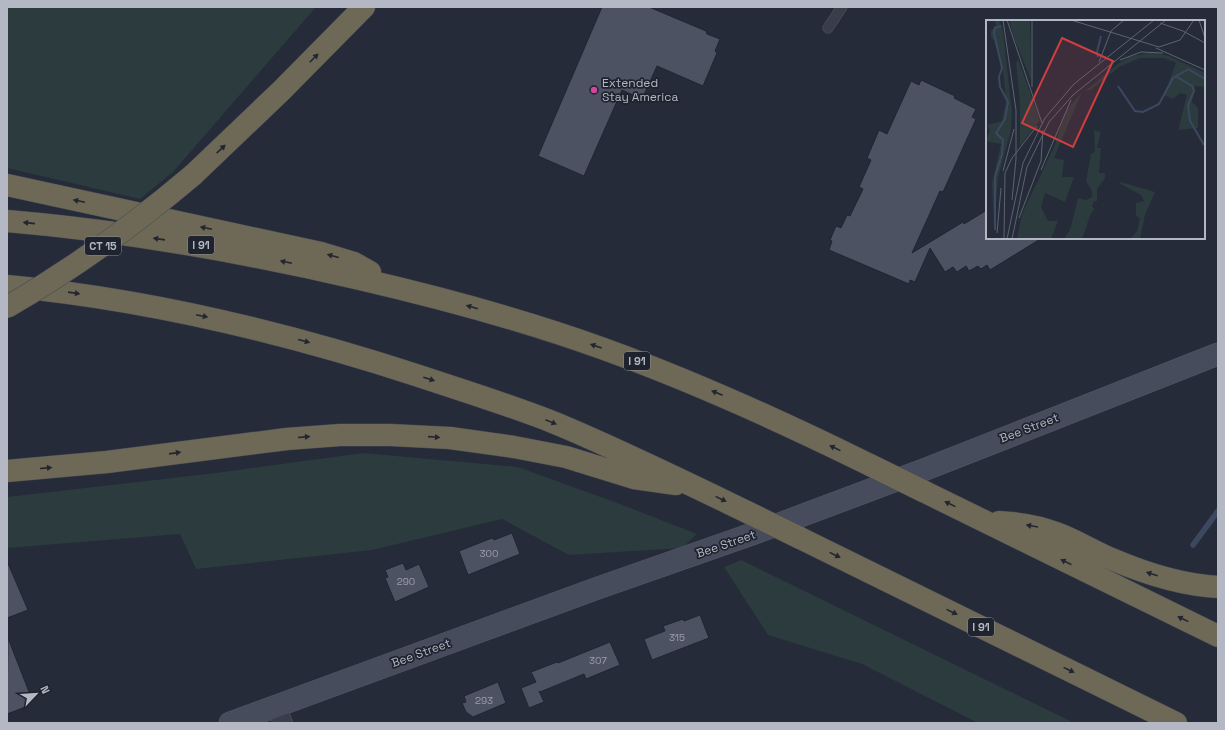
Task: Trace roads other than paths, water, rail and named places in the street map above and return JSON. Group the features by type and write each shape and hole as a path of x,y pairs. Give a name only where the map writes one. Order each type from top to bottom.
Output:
{"highway":[{"name":"CT 15","path":"7,307 62,274 119,235 193,175 364,7"},
{"path":"339,32 378,7"},
{"path":"7,184 333,256 354,263 393,287"},
{"name":"I 91","path":"7,221 184,242 393,287 536,326 638,362 743,404 1218,636"},
{"name":"I 91","path":"7,286 72,293 165,308 235,323 342,352 527,412 619,451 695,486 1169,721"},
{"path":"7,471 121,460 287,439 340,435 390,434 450,438 514,447 566,458 634,478 695,486"},
{"path":"984,521 1020,524 1045,529 1143,572 1179,582 1218,587"}],"street":[{"name":"Bee Street","path":"230,723 280,715 598,588 766,529 926,469 1218,354"}],"lane":[{"path":"828,28 839,8"}],"waterway":[{"path":"1193,545 1218,511"}],"place":[{"name":"Extended Stay America","path":"594,90"}]}
